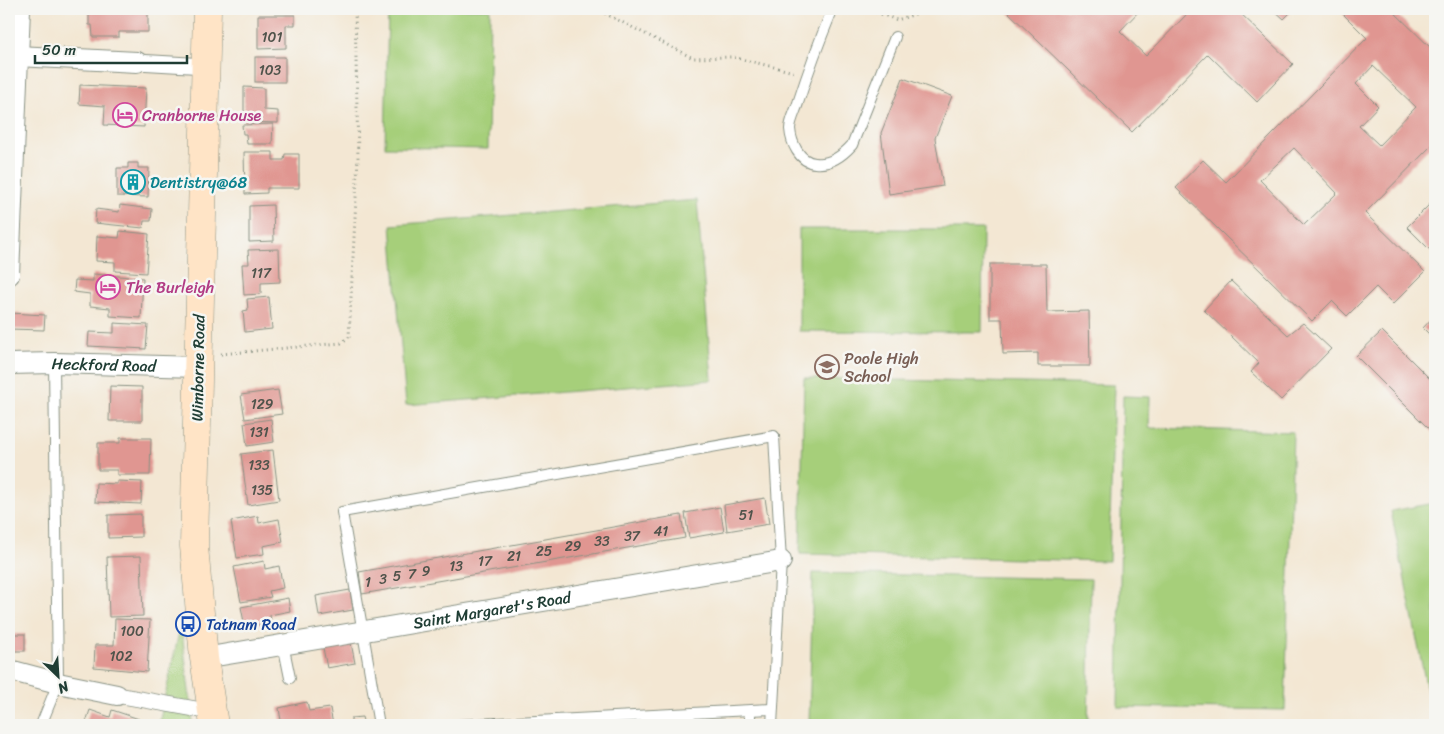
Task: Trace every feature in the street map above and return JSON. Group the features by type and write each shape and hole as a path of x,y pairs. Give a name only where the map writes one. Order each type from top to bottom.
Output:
{"main road":[{"name":"Wimborne Road","path":"207,9 194,546 204,658 213,718"}],"street":[{"path":"9,262 13,54 20,9"},
{"path":"13,54 206,66"},
{"name":"Heckford Road","path":"9,364 198,362"},
{"name":"Saint Margaret's Road","path":"204,658 781,561"},
{"path":"9,670 213,718"}],"lane":[{"path":"831,13 816,49 790,127 794,146 802,157 814,163 827,162 842,156 852,145 895,37"},
{"path":"40,725 58,683 54,363"},
{"path":"379,725 342,512 774,436 781,561 772,725"},
{"path":"282,644 290,678"},
{"path":"458,725 772,710"},
{"path":"750,711 750,725"}],"path":[{"path":"198,362 341,343 349,337 358,158 355,9"},
{"path":"596,9 693,58 733,57 776,66 807,76"},
{"path":"867,9 897,20 931,9"}],"green space":[{"path":"388,9 490,9 488,149 385,147"},
{"path":"697,200 712,380 406,405 391,225"},
{"path":"799,229 983,229 982,332 799,331"},
{"path":"804,378 1114,385 1109,561 800,554"},
{"path":"1123,396 1150,397 1149,428 1293,432 1285,710 1118,707"},
{"path":"1435,503 1435,699 1429,700 1391,511"},
{"path":"813,573 1091,579 1088,725 809,725"},
{"path":"181,623 193,725 158,725 159,724"}],"building":[{"path":"89,9 148,9 148,32 119,32 119,37 93,37 92,25 89,25"},
{"path":"1005,9 1141,9 1120,31 1146,56 1192,9 1236,9 1293,64 1257,102 1208,54 1132,132"},
{"path":"1273,9 1294,9 1284,19"},
{"path":"1344,9 1391,9 1435,52 1435,142 1365,213 1425,272 1393,304 1376,287 1347,316 1332,301 1312,321 1176,188 1203,160 1226,182 1367,38 1341,12","holes":["1373,66 1416,107 1379,145 1359,126 1378,106 1356,84","1294,148 1337,193 1304,225 1260,180"]},
{"path":"258,15 295,15 295,25 286,25 286,48 258,49"},
{"path":"255,57 285,57 285,82 255,82"},
{"path":"903,78 952,96 935,138 943,186 889,194 881,133"},
{"name":"Cranborne House","path":"80,85 146,88 144,127 104,125 105,106 79,104"},
{"path":"244,87 264,88 264,110 278,111 278,123 244,122"},
{"path":"273,124 272,144 247,144 246,134 243,134 242,125"},
{"path":"244,152 273,152 273,160 284,160 285,154 299,154 299,188 267,188 267,193 245,194"},
{"name":"Dentistry@68","path":"128,163 138,163 138,168 149,168 148,197 117,196 117,168 128,168"},
{"path":"1435,199 1435,247 1431,251 1407,227"},
{"path":"120,205 152,209 151,221 144,221 143,228 95,223 96,209 119,212"},
{"path":"273,205 274,241 249,242 249,206"},
{"path":"120,231 149,234 146,273 115,271 115,262 96,261 97,236 119,238"},
{"path":"279,249 280,282 261,283 261,294 244,295 242,264 249,264 248,250"},
{"path":"990,264 1046,264 1047,312 1089,311 1090,366 1038,366 1038,353 1003,354 1002,319 990,319"},
{"path":"93,274 143,278 141,318 110,316 110,308 90,306 90,294 74,292 75,280 93,281"},
{"path":"1231,281 1288,335 1303,323 1331,349 1281,400 1251,372 1259,363 1204,310"},
{"path":"269,297 272,329 245,332 243,311 248,310 247,299"},
{"path":"10,313 45,315 44,330 9,329"},
{"path":"1435,315 1435,340 1423,328"},
{"path":"114,323 148,325 146,349 88,346 89,332 114,333"},
{"path":"1382,331 1435,384 1435,435 1356,356"},
{"path":"110,386 142,387 142,421 109,421"},
{"path":"278,390 282,414 245,419 241,395"},
{"path":"271,419 274,442 247,446 244,423"},
{"path":"120,438 151,438 150,475 117,475 117,470 98,470 98,443 120,443"},
{"path":"273,450 279,500 248,505 241,454"},
{"path":"117,481 142,482 141,504 95,502 96,483 117,484"},
{"path":"765,498 769,524 727,531 724,505"},
{"path":"720,507 724,532 689,538 685,513"},
{"path":"141,514 141,537 108,538 108,515"},
{"path":"681,515 685,538 362,594 359,572"},
{"path":"258,516 259,523 279,519 283,542 263,546 264,554 237,558 231,521"},
{"path":"141,556 143,616 109,617 107,557"},
{"path":"264,561 265,569 279,566 283,588 269,591 271,597 241,602 234,567"},
{"path":"350,590 353,610 319,616 316,596"},
{"path":"288,598 290,611 270,615 271,622 245,627 241,607"},
{"path":"115,619 150,620 147,672 94,667 95,645 114,645"},
{"path":"9,634 25,634 25,651 9,651"},
{"path":"351,643 355,663 327,668 323,648"},
{"path":"307,702 309,711 330,708 333,725 261,725 281,721 279,708"},
{"path":"90,710 110,717 112,710 139,719 136,725 85,725"},
{"path":"362,717 364,725 341,725 351,723 351,718"}],"place":[{"name":"Cranborne House","path":"125,115"},
{"name":"Dentistry@68","path":"133,182"},
{"name":"The Burleigh","path":"108,287"},
{"name":"Poole High School","path":"827,367"},
{"name":"Tatnam Road","path":"188,624"}]}
